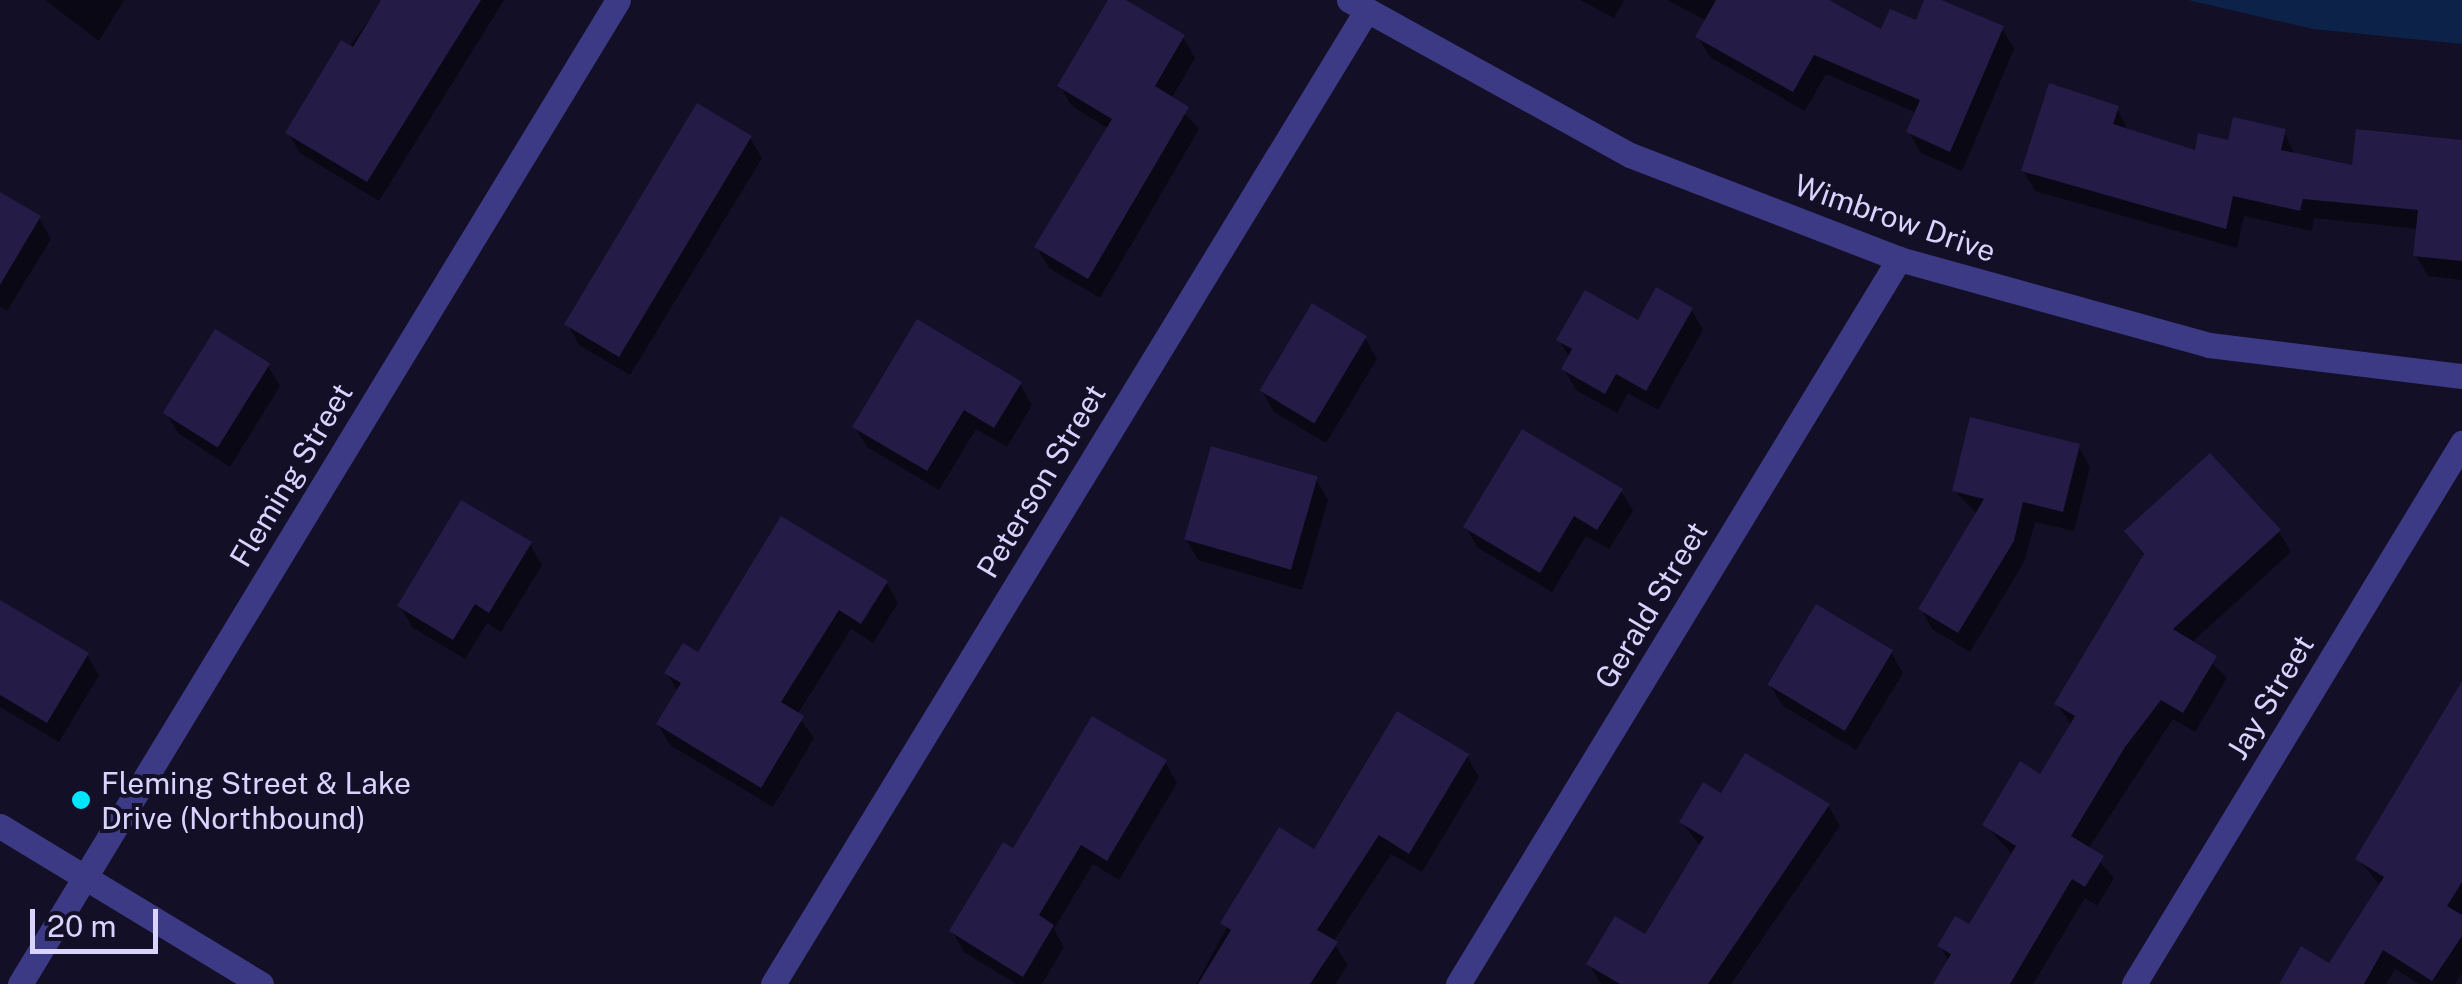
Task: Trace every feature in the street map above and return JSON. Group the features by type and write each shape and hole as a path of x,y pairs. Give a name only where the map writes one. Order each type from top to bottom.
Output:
{"street":[{"name":"Fleming Street","path":"20,984 618,0"},
{"name":"Wimbrow Drive","path":"1357,6 1630,155 1899,260 2209,344 2462,376"},
{"name":"Peterson Street","path":"773,984 1357,6"},
{"name":"Gerald Street","path":"1458,984 1899,260"},
{"name":"Jay Street","path":"2134,984 2462,443"},
{"path":"0,826 261,984"}],"water":[{"path":"2188,0 2462,0 2462,44 2313,29"}],"building":[{"path":"381,0 481,0 367,182 285,133 341,40 353,47"},
{"path":"1108,0 1126,0 1185,35 1155,86 1189,107 1088,279 1034,247 1112,119 1057,86"},
{"path":"1716,0 1829,0 1881,29 1890,9 1916,20 1924,0 1941,0 2004,26 1950,152 1906,132 1920,100 1814,55 1793,92 1695,37"},
{"path":"2049,83 2119,106 2113,124 2195,150 2198,133 2228,140 2233,117 2286,129 2281,150 2352,165 2356,129 2462,140 2462,261 2413,256 2418,210 2303,199 2300,211 2233,196 2226,229 2021,171"},
{"path":"697,103 752,136 619,357 564,324"},
{"path":"0,192 41,216 0,285"},
{"path":"1656,287 1693,308 1646,391 1616,374 1605,394 1561,369 1572,349 1556,340 1585,290 1638,320"},
{"path":"1312,303 1367,336 1314,423 1259,390"},
{"path":"917,319 1022,382 994,428 964,410 927,471 852,427"},
{"path":"215,329 270,363 218,447 163,413"},
{"path":"1970,417 2080,444 2063,512 2023,502 2014,541 1958,633 1918,609 1984,499 1952,491"},
{"path":"1522,429 1623,489 1597,530 1574,516 1540,573 1463,527"},
{"path":"1211,446 1318,477 1291,570 1184,539"},
{"path":"2210,453 2281,530 2173,629 2217,656 2183,713 2161,700 2125,747 2071,836 2104,856 2085,887 2072,879 2010,984 1933,984 1951,954 1937,946 1955,916 1969,924 2016,846 1982,825 2020,761 2040,774 2075,716 2054,704 2144,554 2124,531"},
{"path":"461,500 532,542 489,613 475,604 453,640 397,606"},
{"path":"781,516 888,581 861,624 839,610 781,702 804,716 761,788 656,724 681,683 664,673 683,643 698,652"},
{"path":"0,600 89,653 47,723 0,695"},
{"path":"1816,604 1893,650 1845,731 1768,685"},
{"path":"2462,681 2462,882 2447,906 2462,915 2462,936 2432,981 2383,950 2364,984 2279,984 2301,946 2329,963 2384,877 2355,859"},
{"path":"1397,711 1469,754 1409,854 1379,835 1317,930 1338,942 1310,984 1198,984 1231,930 1220,923 1279,827 1314,849"},
{"path":"1092,716 1167,760 1107,861 1081,845 1039,915 1054,925 1023,977 949,931 1003,842 1013,848"},
{"path":"1745,753 1830,804 1708,984 1620,984 1586,964 1615,916 1645,934 1704,837 1679,822 1703,782 1721,793"}],"place":[{"name":"Fleming Street & Lake Drive (Northbound)","path":"81,800"}]}
